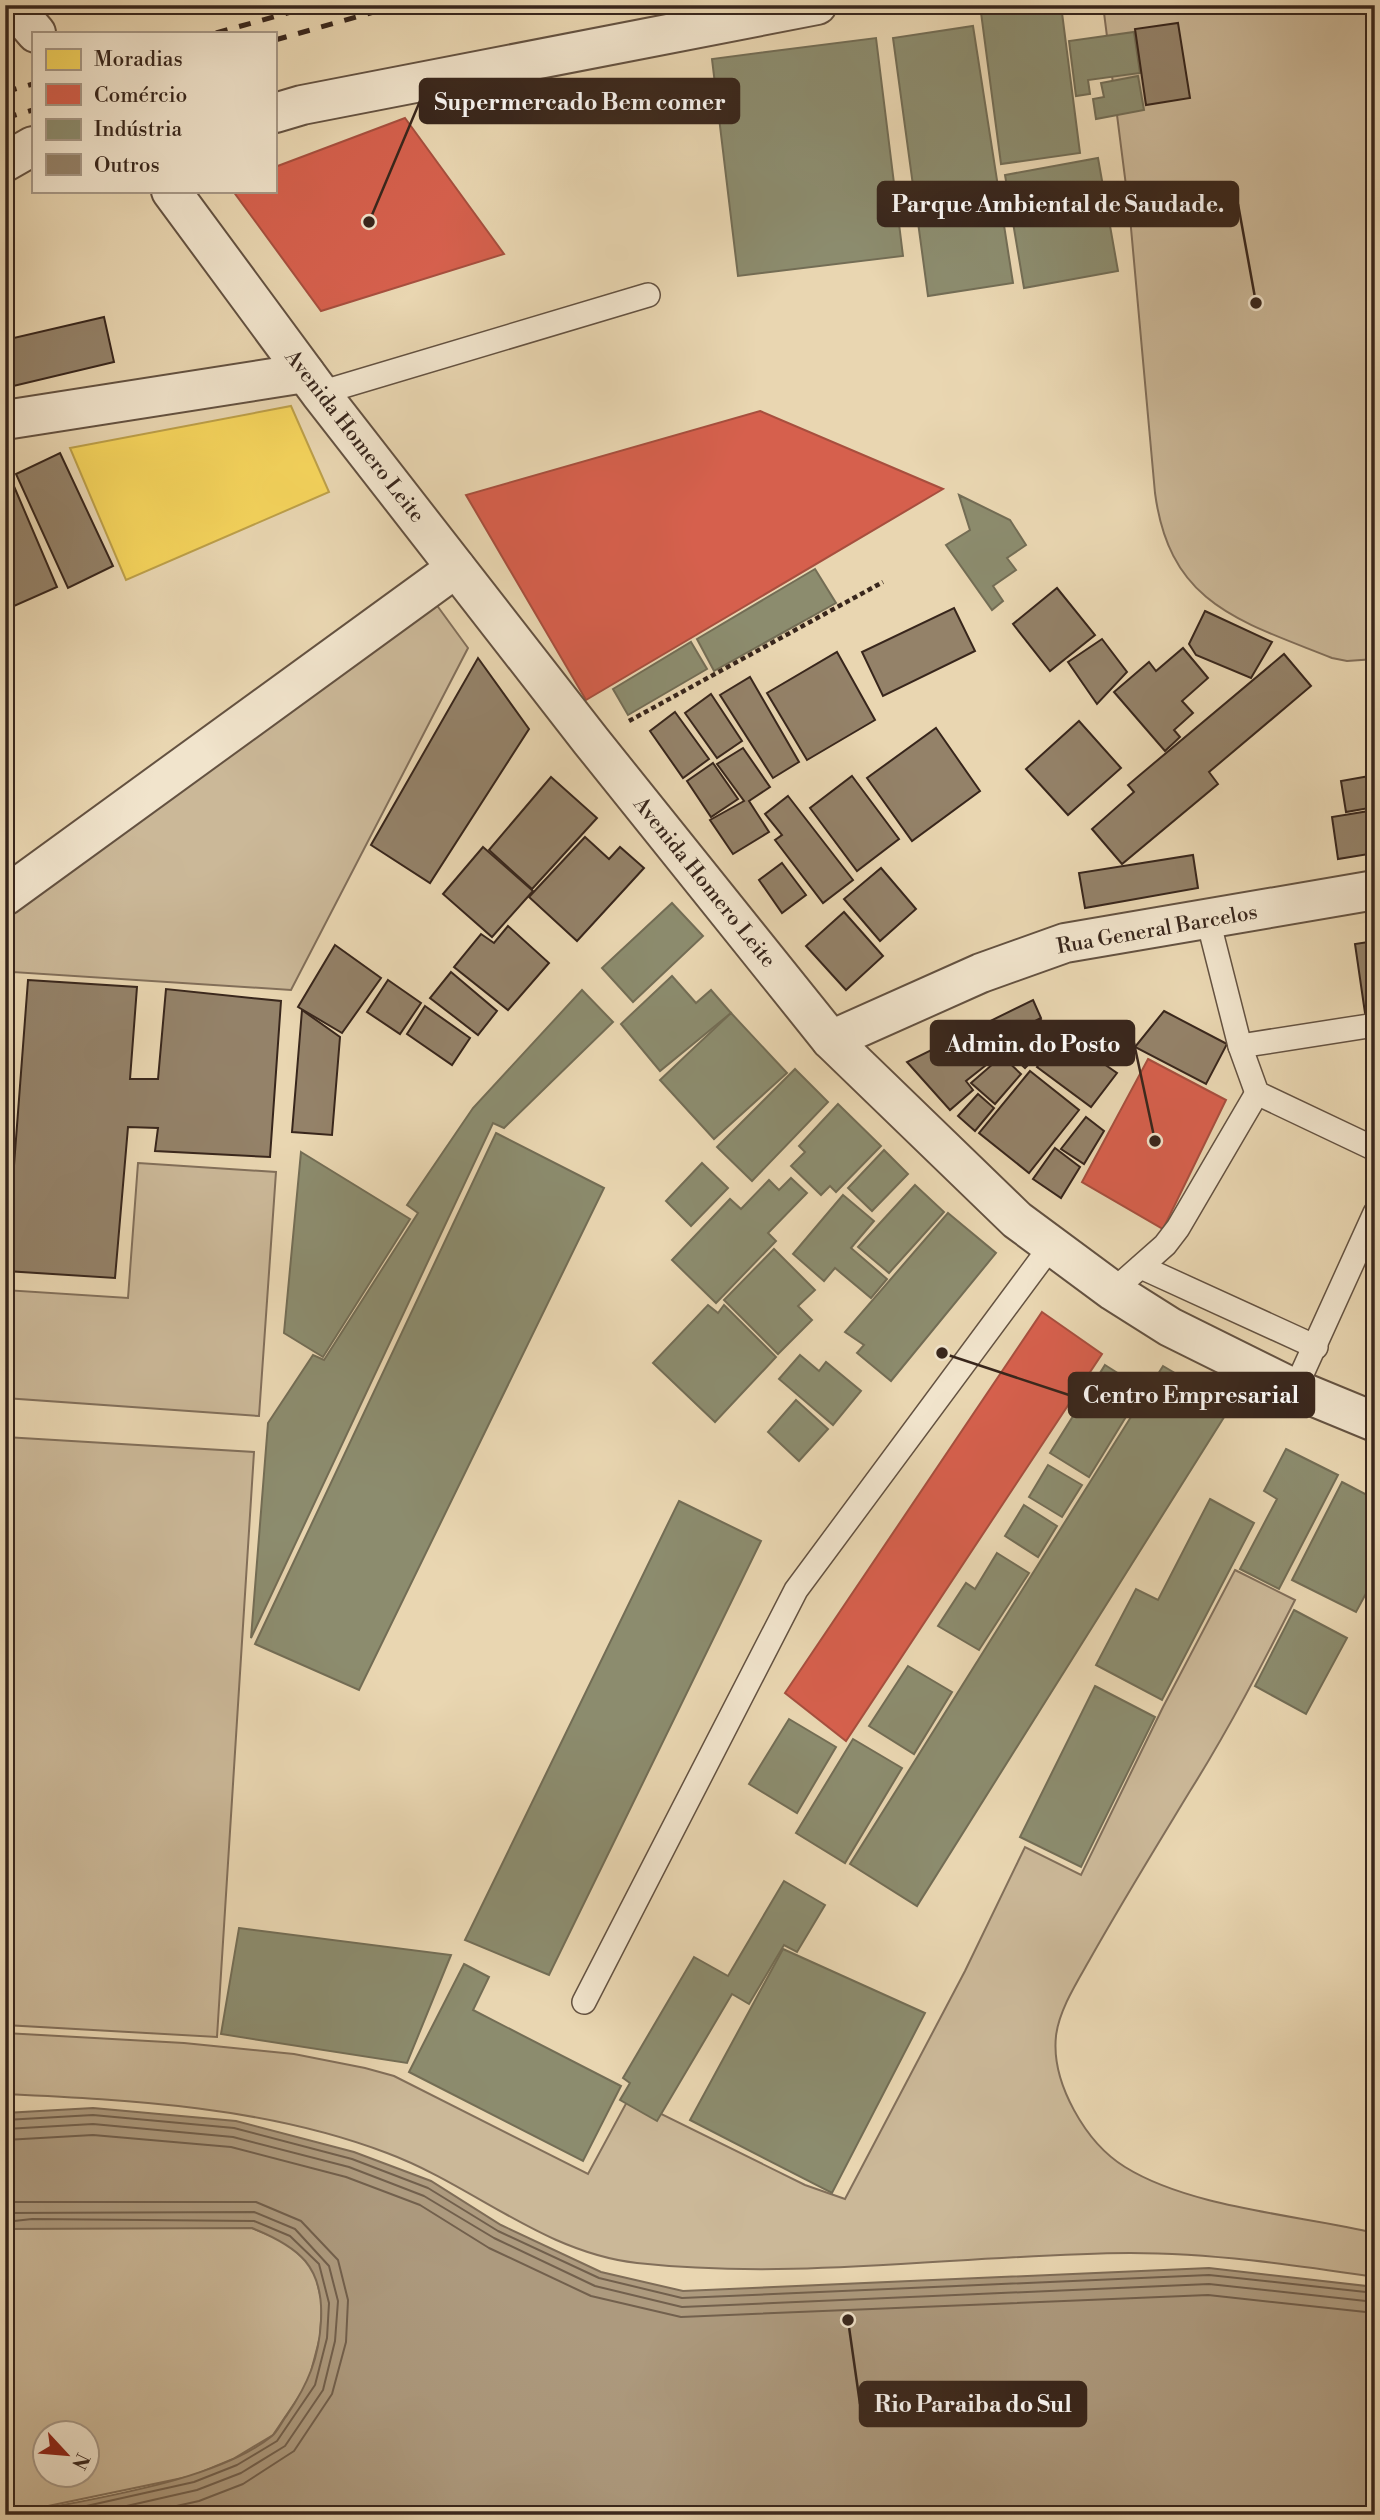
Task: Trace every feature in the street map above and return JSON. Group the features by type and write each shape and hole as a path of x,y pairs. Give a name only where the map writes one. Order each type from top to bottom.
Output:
{"street":[{"path":"12,5 35,32"},
{"path":"276,113 302,105 817,5"},
{"path":"5,162 32,147"},
{"name":"Avenida Homero Leite","path":"172,192 313,383 456,568 831,1040 1017,1220 1113,1292 1170,1327 1295,1389 1375,1422"},
{"path":"5,420 313,383"},
{"path":"5,896 456,568"},
{"name":"Rua General Barcelos","path":"831,1040 981,974 1065,943 1375,890"}],"lane":[{"path":"313,383 648,295"},
{"path":"1208,920 1240,1046 1257,1093 1375,1149"},
{"path":"1240,1046 1375,1025"},
{"path":"1113,1292 1165,1245 1178,1228 1257,1093"},
{"path":"1295,1389 1375,1213"},
{"path":"584,2002 796,1590 1051,1246"},
{"path":"1141,1267 1315,1347"}],"path":[{"path":"591,741 883,582"}],"shaded area":[{"path":"1103,5 1375,5 1375,659 1347,661 1332,658 1268,632 1215,604 1193,585 1176,561 1163,531 1155,493 1130,217"},
{"path":"433,600 468,648 291,990 13,972 5,1077 5,912"},
{"path":"138,1163 276,1172 259,1416 5,1398 5,1290 128,1298"},
{"path":"5,1437 254,1452 217,2037 5,2025"},
{"path":"1235,1570 1295,1600 1218,1744 1069,1996 1056,2036 1059,2073 1065,2092 1085,2127 1097,2143 1125,2167 1152,2181 1213,2201 1375,2233 1375,2277 1252,2260 1130,2253 822,2268 699,2268 637,2263 570,2246 539,2232 419,2166 387,2153 295,2125 199,2108 5,2094 5,2033 184,2043 294,2054 394,2076 588,2174 629,2098 805,2185 845,2199 965,1971 1025,1847 1081,1875 1163,1707"},
{"path":"32,2226 252,2228 286,2242 314,2269 322,2303 320,2337 308,2383 273,2435 233,2459 192,2476 5,2515 5,2229"}],"water":[{"path":"93,2108 236,2121 354,2152 431,2181 501,2225 601,2272 683,2291 1209,2268 1375,2287 1375,2515 13,2515 148,2487 217,2466 247,2452 278,2429 306,2381 318,2347 321,2302 313,2272 295,2251 252,2228 5,2229 5,2113"}],"building: Moradias":[{"path":"291,406 329,492 126,580 70,448"}],"building: Comércio":[{"path":"405,118 504,254 321,311 234,192 276,192 276,167"},
{"path":"760,411 943,489 586,700 466,495"},
{"path":"1148,1059 1226,1100 1163,1229 1082,1182"},
{"path":"1042,1312 1102,1354 846,1741 785,1693"}],"building: Indústria":[{"path":"980,5 1061,5 1080,153 1001,164"},
{"path":"973,26 1013,283 928,296 893,38"},
{"path":"1134,32 1140,73 1088,80 1090,94 1076,96 1069,41"},
{"path":"876,38 903,256 738,276 712,59"},
{"path":"1138,76 1144,110 1096,119 1093,99 1104,97 1101,83"},
{"path":"1098,158 1118,271 1024,288 1005,175"},
{"path":"959,495 1010,520 1026,545 1007,558 1016,570 993,586 1003,601 992,610 946,545 970,530"},
{"path":"815,569 836,603 714,671 697,639"},
{"path":"691,642 707,669 628,715 613,689"},
{"path":"672,903 703,936 633,1002 602,968"},
{"path":"672,976 696,1003 711,990 731,1013 660,1071 621,1024"},
{"path":"582,990 613,1022 504,1128 493,1123 251,1638 268,1423 313,1355 324,1360 418,1213 407,1205 473,1108"},
{"path":"731,1013 787,1073 714,1139 660,1080"},
{"path":"795,1069 828,1102 752,1181 717,1147"},
{"path":"838,1104 881,1146 836,1192 830,1186 821,1195 791,1166 805,1152 799,1146"},
{"path":"496,1133 604,1188 359,1690 255,1644"},
{"path":"884,1150 908,1174 872,1211 848,1188"},
{"path":"301,1152 410,1219 323,1357 284,1333"},
{"path":"702,1163 728,1188 691,1226 666,1201"},
{"path":"791,1178 807,1193 768,1233 776,1241 716,1303 672,1260 730,1199 741,1209 769,1180 779,1190"},
{"path":"915,1185 944,1212 889,1273 858,1247"},
{"path":"843,1195 874,1221 851,1248 887,1279 871,1298 835,1268 824,1281 793,1254"},
{"path":"948,1213 996,1253 891,1381 857,1353 864,1345 845,1332"},
{"path":"774,1249 815,1290 798,1306 812,1320 778,1354 724,1300"},
{"path":"708,1305 718,1313 724,1305 776,1357 715,1422 653,1363"},
{"path":"800,1355 819,1371 826,1362 861,1391 833,1425 779,1379"},
{"path":"1105,1365 1143,1389 1089,1477 1050,1453"},
{"path":"1163,1366 1231,1406 917,1906 850,1864"},
{"path":"796,1400 828,1429 799,1461 768,1432"},
{"path":"1286,1449 1338,1475 1279,1589 1240,1569 1277,1499 1264,1491"},
{"path":"1048,1465 1082,1485 1062,1517 1029,1497"},
{"path":"1342,1482 1375,1499 1375,1577 1356,1612 1292,1580"},
{"path":"1210,1499 1254,1523 1162,1700 1096,1665 1136,1589 1158,1600"},
{"path":"679,1501 761,1541 549,1975 465,1940"},
{"path":"1024,1505 1057,1526 1038,1557 1005,1536"},
{"path":"997,1553 1029,1573 979,1650 938,1626 966,1583 975,1589"},
{"path":"1294,1610 1347,1638 1306,1714 1255,1686"},
{"path":"908,1666 952,1692 914,1754 869,1726"},
{"path":"1095,1686 1155,1717 1081,1867 1020,1837"},
{"path":"789,1719 836,1747 797,1813 749,1784"},
{"path":"853,1739 902,1768 845,1863 796,1833"},
{"path":"784,1881 825,1905 797,1952 784,1945 749,2004 732,1994 657,2121 620,2100 630,2083 623,2078 694,1957 728,1976"},
{"path":"239,1928 451,1955 407,2063 221,2034"},
{"path":"783,1949 925,2013 832,2193 690,2120"},
{"path":"464,1964 489,1977 473,2010 621,2086 583,2161 409,2072"}],"building: Outros":[{"path":"1178,23 1190,98 1146,105 1135,29"},
{"path":"104,317 114,362 5,388 5,340"},
{"path":"60,453 113,566 68,588 16,474"},
{"path":"10,477 57,587 5,610 5,479"},
{"path":"1057,588 1095,635 1050,671 1013,624"},
{"path":"954,608 975,651 883,696 862,652"},
{"path":"1205,611 1272,642 1251,678 1196,655 1189,644"},
{"path":"1102,639 1127,672 1097,704 1068,662"},
{"path":"1183,648 1208,678 1182,701 1193,713 1174,730 1180,737 1165,751 1114,692 1149,662 1156,671"},
{"path":"837,652 875,720 807,760 767,693"},
{"path":"1284,654 1311,686 1209,772 1218,784 1122,864 1092,829 1134,792 1128,785"},
{"path":"478,658 529,729 430,883 371,845"},
{"path":"750,677 799,762 773,778 720,695"},
{"path":"711,694 742,741 717,758 685,713"},
{"path":"675,712 709,759 683,778 650,731"},
{"path":"1079,721 1121,768 1068,815 1026,769"},
{"path":"936,728 980,791 912,841 867,778"},
{"path":"743,748 770,787 749,801 769,832 733,854 710,820 744,801 717,764"},
{"path":"713,763 738,799 711,817 687,781"},
{"path":"1375,775 1375,807 1346,812 1341,781"},
{"path":"852,776 899,839 857,871 810,808"},
{"path":"551,777 597,818 532,889 489,850"},
{"path":"788,796 853,880 823,903 775,840 782,835 765,814"},
{"path":"1375,810 1375,853 1338,859 1332,817"},
{"path":"585,837 609,859 620,847 644,868 577,941 529,897"},
{"path":"483,847 533,891 492,937 443,894"},
{"path":"1193,855 1198,888 1085,908 1079,873"},
{"path":"782,863 806,895 782,913 759,880"},
{"path":"881,868 916,909 880,941 844,899"},
{"path":"844,912 883,956 846,990 806,946"},
{"path":"508,926 549,963 508,1010 454,967 481,934 494,943"},
{"path":"1375,941 1375,1012 1365,1013 1355,944"},
{"path":"335,945 381,978 342,1033 298,1007"},
{"path":"451,972 497,1011 478,1035 430,998"},
{"path":"28,980 137,987 130,1079 158,1079 166,989 281,1001 270,1157 155,1151 158,1128 128,1127 115,1278 6,1271"},
{"path":"388,980 421,1003 400,1034 367,1012"},
{"path":"1033,1000 1041,1018 993,1042 1000,1054 966,1081 973,1090 950,1110 907,1062"},
{"path":"425,1006 470,1038 452,1065 407,1034"},
{"path":"302,1010 340,1037 332,1135 292,1132"},
{"path":"1164,1011 1227,1044 1206,1084 1135,1047"},
{"path":"1040,1019 1056,1036 1025,1068 999,1044"},
{"path":"1062,1035 1117,1073 1091,1107 1037,1067"},
{"path":"1002,1056 1021,1074 995,1104 971,1083"},
{"path":"1030,1071 1079,1110 1029,1173 979,1133"},
{"path":"978,1094 994,1108 975,1131 958,1116"},
{"path":"1086,1117 1104,1131 1084,1164 1061,1149"},
{"path":"1055,1148 1080,1167 1061,1198 1033,1179"}],"railway":[{"path":"220,32 316,5"},
{"path":"276,40 399,5"},
{"path":"5,92 32,84"},
{"path":"5,118 32,110"}],"place":[{"name":"Supermercado Bem comer","path":"369,222"},
{"name":"Parque Ambiental de Saudade.","path":"1256,303"},
{"name":"Admin. do Posto","path":"1155,1141"},
{"name":"Centro Empresarial","path":"942,1353"},
{"name":"Rio Paraiba do Sul","path":"848,2320"}]}
